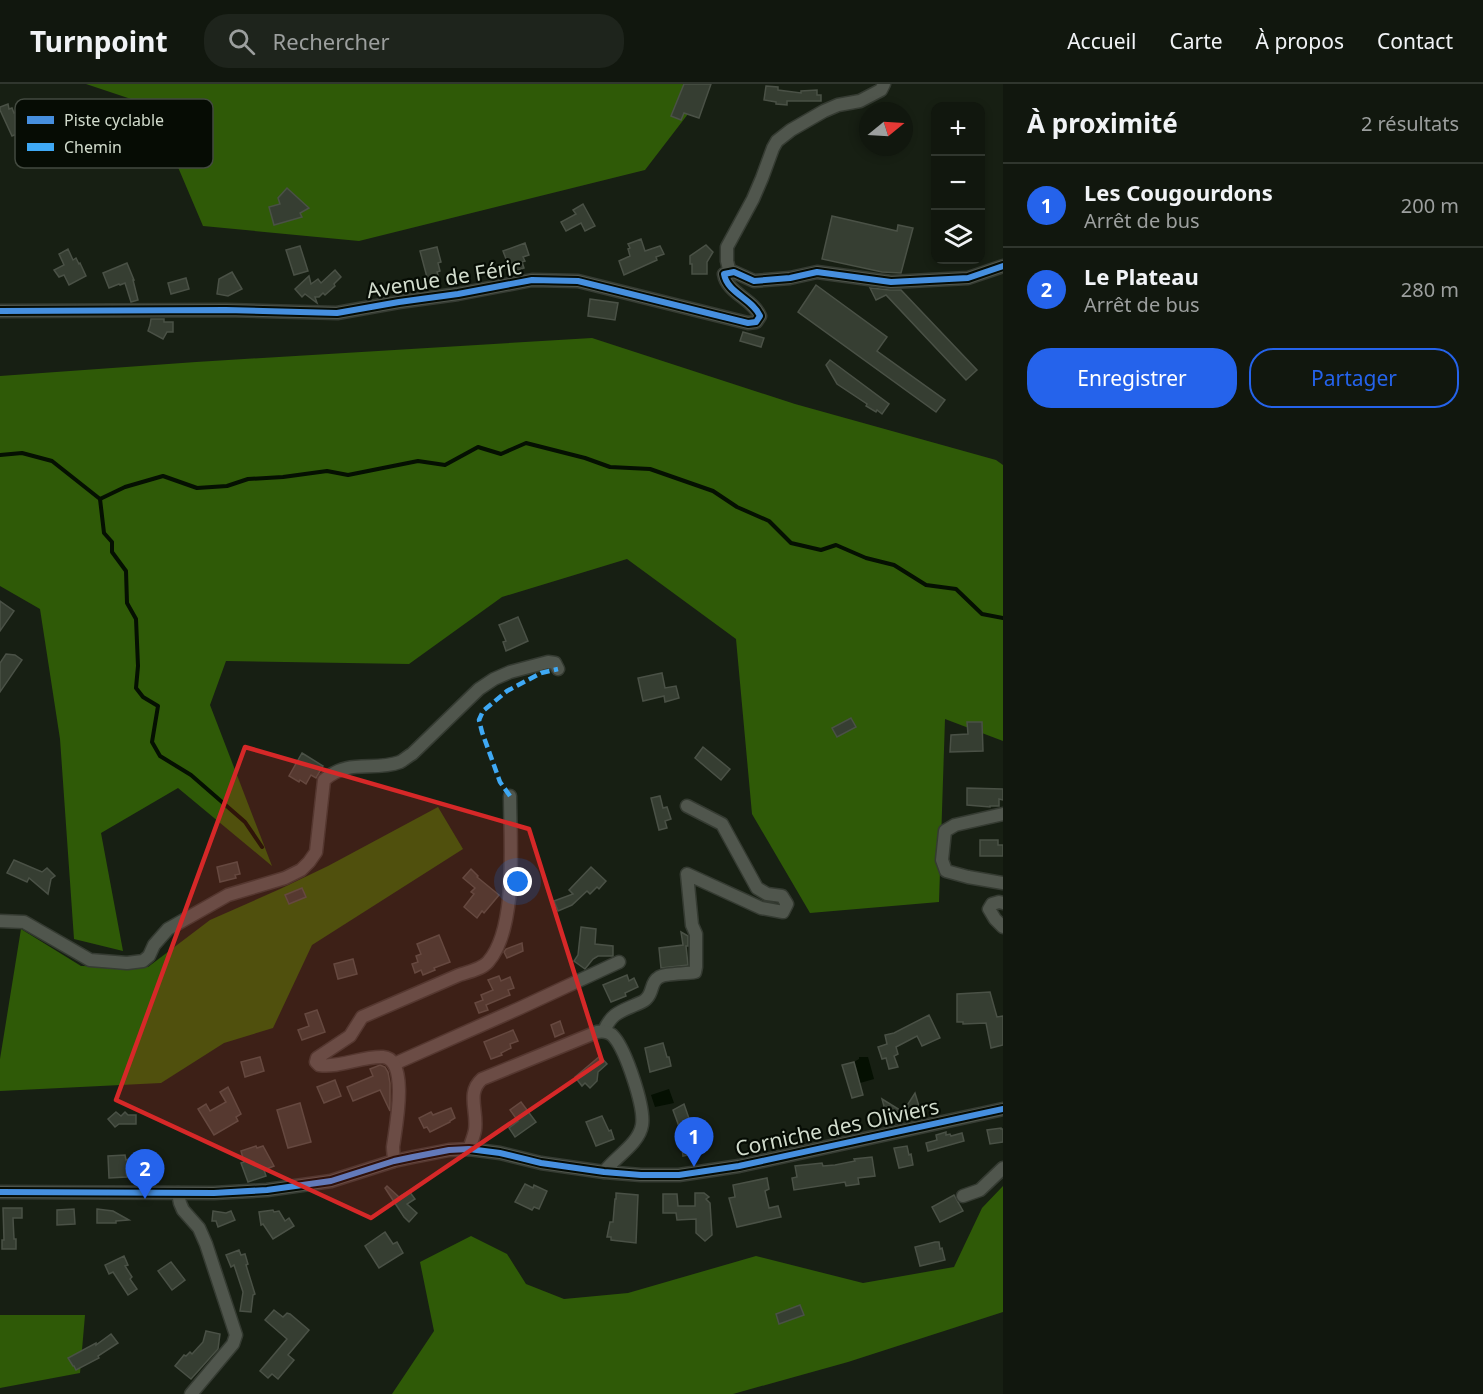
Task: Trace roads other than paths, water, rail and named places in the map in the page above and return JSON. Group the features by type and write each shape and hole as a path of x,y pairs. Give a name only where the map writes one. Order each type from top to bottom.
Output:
{"street":[{"path":"884,84 880,90 860,101 838,105 824,111 777,141 758,188 727,248 730,273 734,272 754,281 790,278 817,272 891,282 968,278 1003,266"},
{"name":"Avenue de Féric","path":"0,311 226,310 337,313 532,280 578,281 748,323 756,322 760,316 757,309 726,282 724,274 730,273"},
{"path":"0,921 24,922 90,960 127,963 143,961 168,930 228,896 285,878 301,870 316,852 324,780 332,773 357,766 400,761 412,754 479,689 494,679 510,672 548,662 555,663 558,669"},
{"path":"394,1161 399,1091 394,1064 390,1059 383,1057 324,1066 316,1062 317,1058 350,1036 362,1017 487,964 501,941 508,906 510,796"},
{"path":"604,1031 615,1014 648,997 657,978 695,972 696,934 692,925 687,874 761,908 783,912 787,904 782,896 767,894 758,888 722,824 687,806"},
{"path":"1003,814 954,825 945,831 942,860 946,870 956,874 1003,883"},
{"path":"1003,903 992,904 989,909 995,920 1003,927"},
{"path":"394,1064 619,962"},
{"path":"469,1149 475,1131 473,1091 482,1079 604,1031 613,1036 625,1060 637,1092 642,1125 638,1137 611,1162 604,1172"},
{"name":"Corniche des Oliviers","path":"0,1192 242,1192 312,1185 394,1161 449,1150 469,1149 604,1172 660,1176 739,1166 1003,1108"},
{"path":"963,1196 980,1190 1003,1168"},
{"path":"178,1192 183,1210 199,1228 206,1244 236,1335 233,1344 191,1394"}],"waterway":[{"path":"0,455 22,453 52,461 100,499 125,487 163,476 197,488 227,486 248,479 327,471 348,475 418,461 445,465 478,447 501,454 526,443 610,467 650,469 713,491 737,507 769,521 791,543 821,550 836,545 866,558 894,565 926,585 956,589 982,614 1003,618"},
{"path":"100,499 104,533 112,542 112,552 126,571 127,603 136,619 138,666 136,688 143,697 158,706 152,742 160,756 191,775 245,822 262,847"}],"place":[{"name":"Les Cougourdons","path":"694,1167"},
{"name":"Le Plateau","path":"145,1199"}]}
